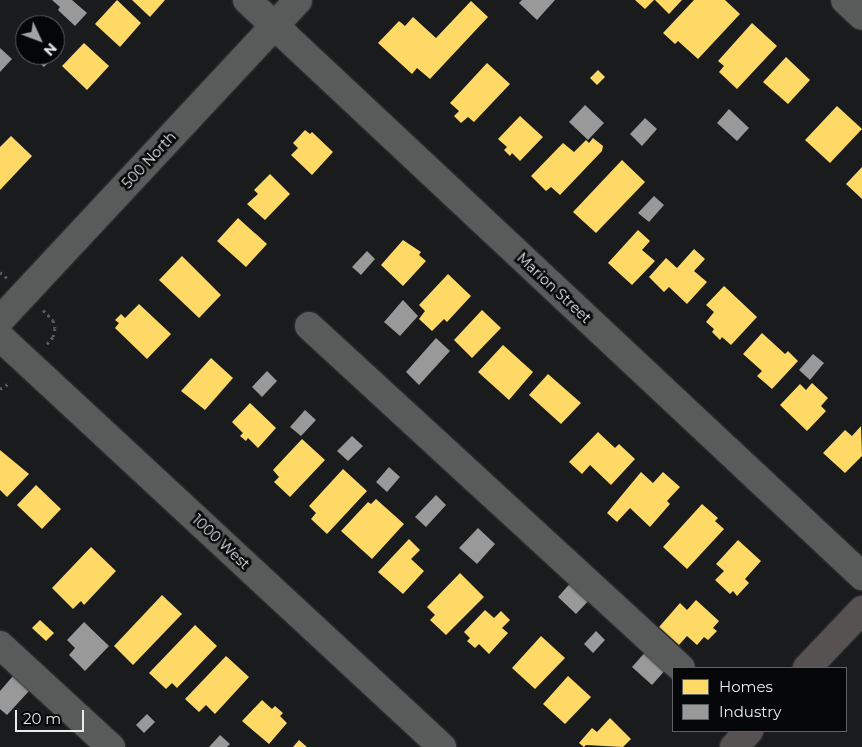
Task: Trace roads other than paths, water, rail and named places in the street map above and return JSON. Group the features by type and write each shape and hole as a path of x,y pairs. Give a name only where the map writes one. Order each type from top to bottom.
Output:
{"main road":[{"path":"808,667 862,610"},
{"path":"734,747 747,732"}],"street":[{"name":"Marion Street","path":"247,0 862,576"},
{"name":"500 North","path":"0,320 298,0"},
{"path":"309,326 680,667"},
{"name":"1000 West","path":"0,337 442,747"},
{"path":"0,645 111,747"}]}
